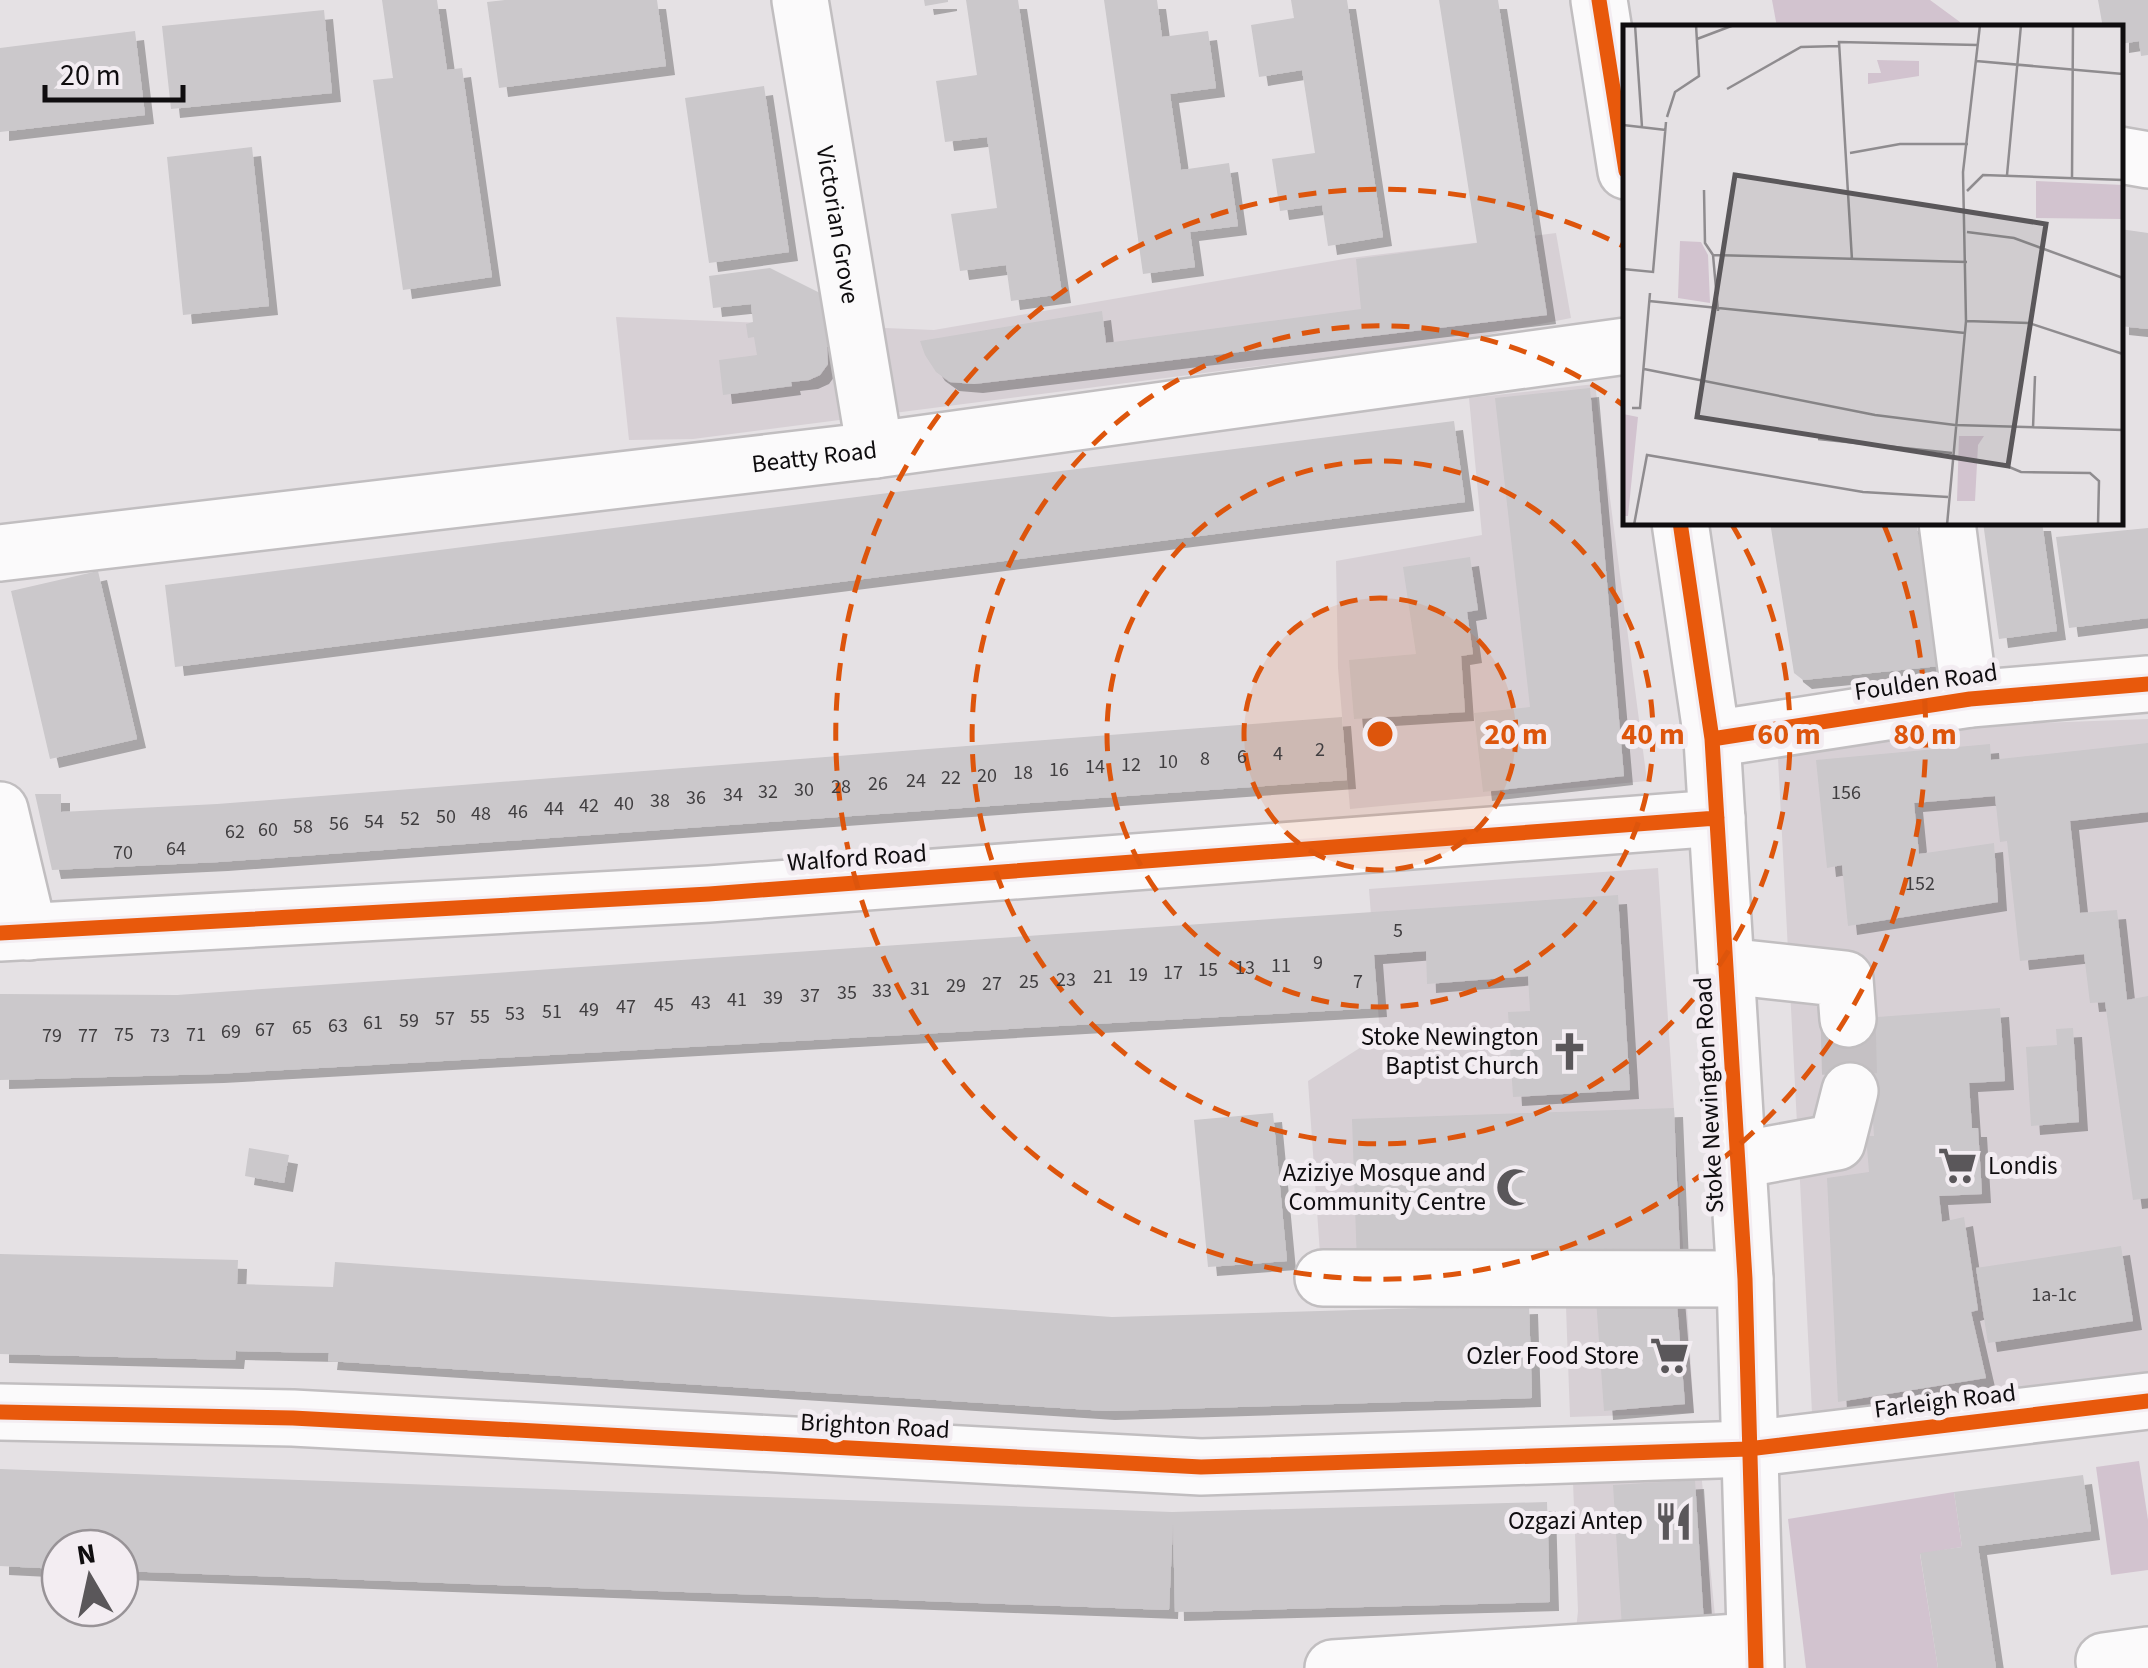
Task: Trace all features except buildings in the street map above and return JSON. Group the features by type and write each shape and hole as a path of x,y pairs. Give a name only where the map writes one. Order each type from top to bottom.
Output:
{"main road":[{"name":"Victorian Grove","path":"800,0 876,450"},
{"path":"1599,0 1623,146"},
{"path":"2123,156 2148,160"},
{"name":"Beatty Road","path":"0,552 876,450 1623,346"},
{"name":"Stoke Newington Road","path":"1680,525 1712,738 1744,1279 1755,1654"},
{"path":"1947,525 1970,699"},
{"name":"Foulden Road","path":"1712,738 1970,699 2148,684"},
{"path":"0,810 15,932"},
{"name":"Walford Road","path":"15,932 728,893 1717,818"},
{"path":"1726,966 1845,979 1848,1020"},
{"path":"1738,1160 1837,1142 1850,1091"},
{"path":"1324,1278 1744,1279"},
{"name":"Farleigh Road","path":"1748,1449 2148,1401"},
{"name":"Brighton Road","path":"0,1412 293,1418 1201,1467 1748,1449"},
{"path":"1334,1668 1755,1654"}],"shaded area":[{"path":"1772,0 1930,0 1960,22 1960,25 1777,25"},
{"path":"1556,233 1571,318 1460,340 693,439 629,440 616,317 934,330 1350,258"},
{"path":"1595,384 1647,781 1350,809 1338,668 1336,561 1482,535 1469,398"},
{"path":"2148,719 2148,1375 1813,1432 1778,758 1983,725"},
{"path":"1658,868 1694,1413 1570,1417 1566,1307 1323,1297 1308,1081 1380,1035 1369,889"},
{"path":"2139,1461 2148,1520 2148,1570 2111,1575 2096,1467"},
{"path":"1701,1471 1720,1668 1572,1668 1578,1611 1573,1482"},
{"path":"1954,1492 1962,1547 1920,1554 1938,1668 1806,1668 1788,1519"}],"tunnel":[{"path":"1848,1019 1850,1091"}],"cycle path":[{"path":"1599,0 1623,152"},
{"path":"1680,525 1712,739 1745,1279 1756,1668"},
{"path":"1712,739 1970,699 2148,684"},
{"path":"0,933 709,894 1717,818"},
{"path":"0,1412 293,1418 1201,1467 1748,1449 2148,1401"}],"place":[{"name":"Stoke Newington Baptist Church","path":"1569,1051"},
{"name":"Londis","path":"1958,1166"},
{"name":"Aziziye Mosque and Community Centre","path":"1516,1187"},
{"name":"Ozler Food Store","path":"1669,1356"},
{"name":"Ozgazi Antep","path":"1673,1521"}]}
